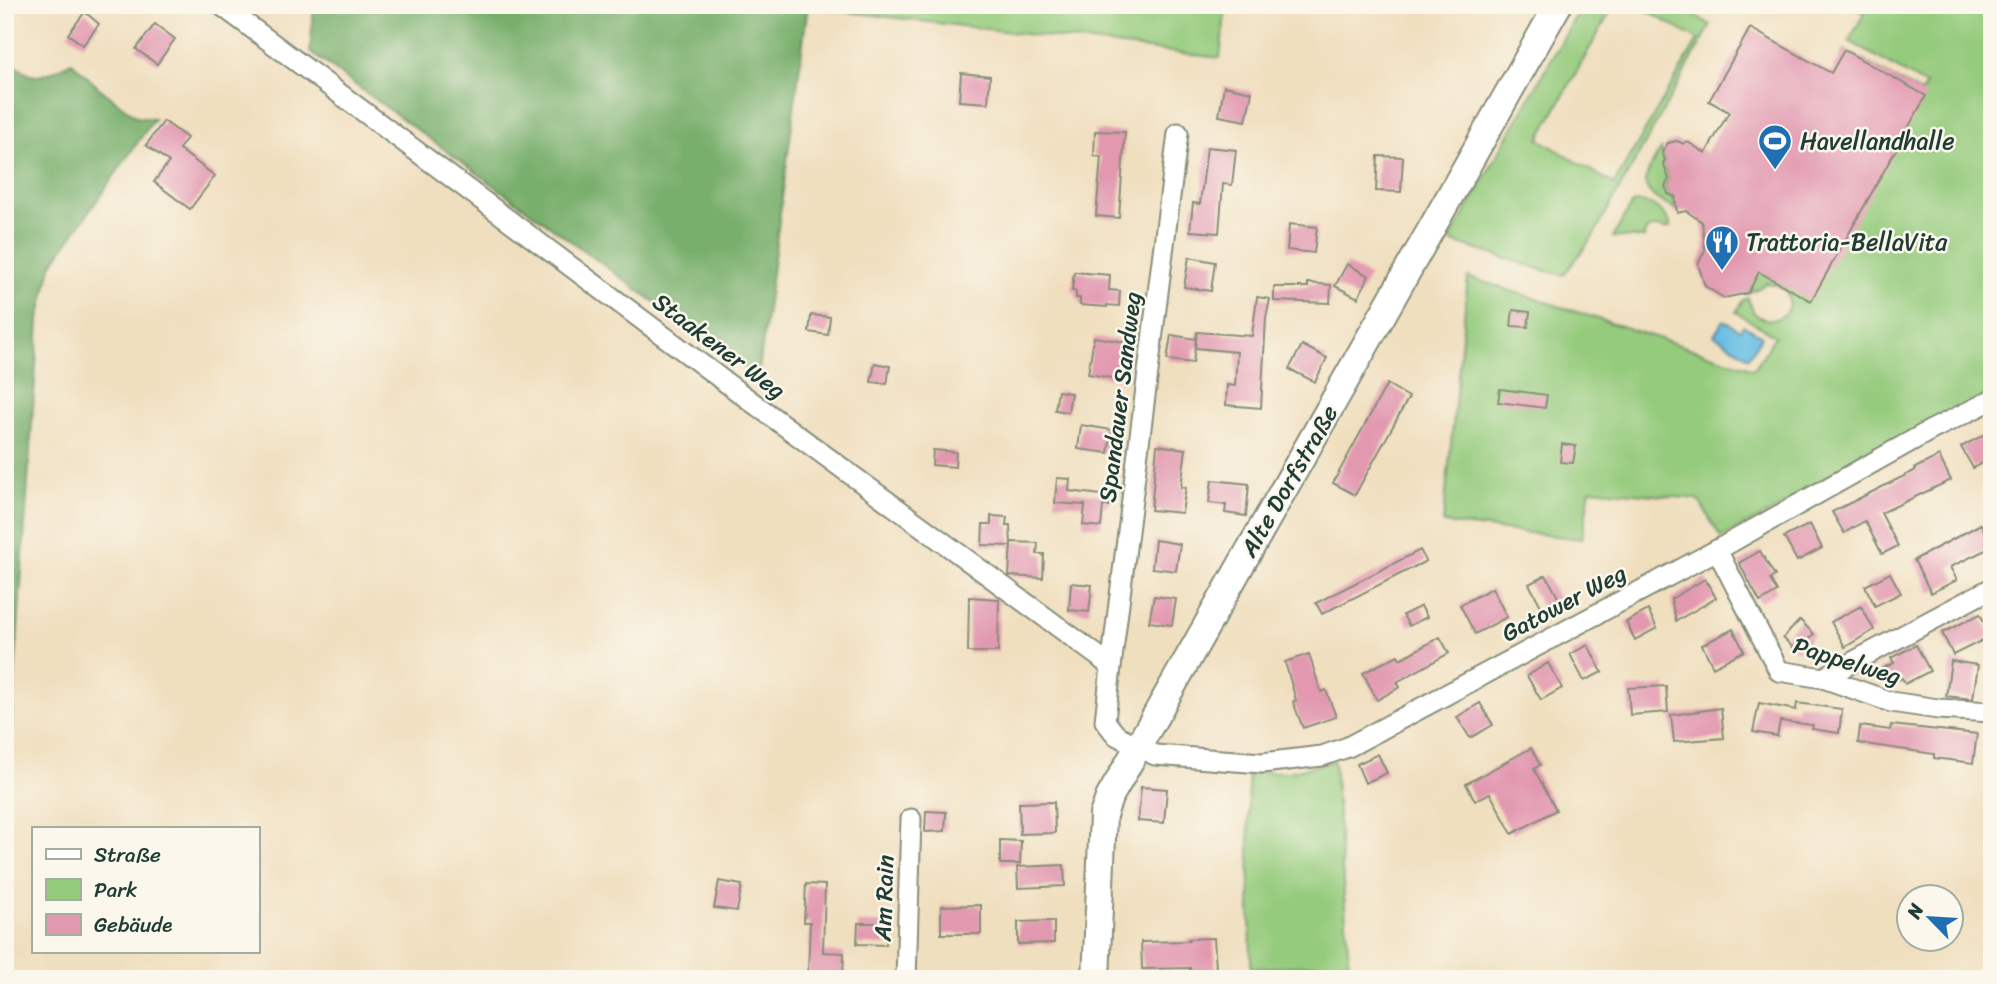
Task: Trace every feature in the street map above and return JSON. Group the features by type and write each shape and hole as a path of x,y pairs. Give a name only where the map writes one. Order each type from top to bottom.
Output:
{"street":[{"name":"Staakener Weg","path":"221,5 1111,667"},
{"name":"Alte Dorfstraße","path":"1096,979 1103,815 1109,798 1558,5"},
{"name":"Spandauer Sandweg","path":"1111,667 1178,133"},
{"name":"Gatower Weg","path":"1138,747 1155,755 1262,763 1322,756 1348,747 1717,550 1931,430 1992,400"},
{"name":"Pappelweg","path":"1717,550 1779,671 1823,678 1891,702 1938,709 1992,712"},
{"path":"1823,678 1992,588"},
{"path":"1111,667 1105,721 1116,735 1138,747"},
{"name":"Am Rain","path":"906,979 911,819"}],"green space":[{"path":"314,5 808,5 758,377 310,52"},
{"path":"808,5 1226,5 1220,58"},
{"path":"1582,5 1614,5 1539,139 1614,184 1698,40 1637,5 1678,5 1711,25 1592,238 1564,275 1449,241"},
{"path":"1851,5 1992,5 1992,398 1721,538 1698,499 1590,489 1582,539 1443,523 1468,277 1754,369 1775,336 1736,312 1743,300 1748,298 1758,317 1775,319 1787,310 1788,296 1784,289 1776,285 1766,283 1748,293 1844,50 1921,93 1926,85 1849,41 1865,12"},
{"path":"5,57 24,72 37,76 72,62 99,88 137,117 154,119 51,266 39,321 9,759 5,759"},
{"path":"1661,149 1669,179 1665,186 1668,194 1673,197 1676,210 1654,197 1646,184 1651,165"},
{"path":"1638,202 1659,209 1671,227 1652,228 1645,232 1644,238 1613,237 1632,204"},
{"path":"1334,761 1349,962 1251,969 1248,772 1289,772"}],"water":[{"path":"1723,320 1740,330 1743,325 1762,336 1749,357 1714,335"}],"building":[{"path":"85,12 99,24 83,45 68,34"},
{"path":"155,24 175,39 157,64 136,49"},
{"name":"Havellandhalle","path":"1750,28 1831,73 1844,50 1926,96 1811,301 1759,272 1748,293 1724,298 1705,286 1698,264 1705,250 1702,222 1686,211 1677,213 1675,197 1668,194 1665,186 1669,179 1662,152 1668,143 1677,141 1684,144 1686,141 1706,153 1729,112 1709,101"},
{"path":"961,73 990,76 988,103 959,101"},
{"path":"1224,86 1252,92 1246,121 1219,116"},
{"path":"164,121 187,138 179,149 215,176 190,209 154,182 169,162 146,145"},
{"path":"1095,131 1125,132 1119,218 1096,216 1101,157 1094,156"},
{"path":"1207,147 1236,150 1232,185 1223,184 1219,233 1190,231 1193,203 1200,204"},
{"path":"1378,156 1403,157 1401,192 1376,191"},
{"path":"1289,224 1317,227 1314,253 1287,250"},
{"path":"1189,257 1215,262 1211,291 1184,287"},
{"path":"1347,264 1369,276 1358,298 1335,286"},
{"path":"1074,272 1110,275 1109,290 1120,291 1119,306 1080,305 1076,291 1072,291"},
{"path":"1308,283 1331,285 1330,303 1274,301 1274,287 1308,287"},
{"path":"1257,297 1270,299 1266,318 1261,408 1226,405 1227,385 1235,386 1237,352 1195,348 1197,332 1252,336"},
{"path":"1513,310 1530,312 1528,327 1511,326"},
{"path":"811,315 830,317 828,335 809,332"},
{"path":"1171,335 1196,339 1193,363 1167,360"},
{"path":"1094,337 1124,342 1118,379 1088,374"},
{"path":"1302,345 1327,358 1315,382 1289,369"},
{"path":"875,363 890,366 887,384 871,382"},
{"path":"1387,384 1409,397 1355,495 1333,483"},
{"path":"1500,389 1547,395 1545,408 1498,402"},
{"path":"1058,391 1071,393 1068,412 1055,410"},
{"path":"1081,425 1112,430 1108,453 1078,449"},
{"path":"1985,434 1992,448 1992,458 1973,468 1961,447"},
{"path":"1562,444 1576,446 1573,463 1560,462"},
{"path":"1157,445 1186,449 1181,487 1186,487 1182,513 1151,510"},
{"path":"933,450 956,452 955,467 932,465"},
{"path":"1939,456 1951,480 1881,513 1898,546 1882,554 1865,521 1844,533 1832,512"},
{"path":"1057,478 1070,479 1069,491 1110,496 1109,506 1103,506 1101,527 1083,525 1085,505 1055,503"},
{"path":"1212,480 1249,484 1246,516 1225,513 1226,505 1209,503"},
{"path":"991,516 1007,517 1011,546 982,545 983,524 991,524"},
{"path":"1810,524 1822,548 1797,561 1784,537"},
{"path":"1981,524 1992,547 1950,567 1957,580 1931,593 1914,560"},
{"path":"1155,540 1180,544 1176,571 1152,568"},
{"path":"1011,542 1038,543 1037,554 1044,554 1043,578 1009,576"},
{"path":"1420,550 1426,561 1322,614 1316,603"},
{"path":"1760,551 1775,576 1770,579 1777,592 1760,602 1739,563"},
{"path":"1890,573 1901,593 1875,606 1865,586"},
{"path":"1546,575 1559,599 1542,608 1529,584"},
{"path":"1705,579 1716,598 1676,621 1671,599"},
{"path":"1071,583 1092,585 1089,612 1069,610"},
{"path":"1492,588 1507,617 1475,634 1460,605"},
{"path":"1154,596 1176,599 1172,625 1149,622"},
{"path":"969,597 999,599 998,652 968,652"},
{"path":"1421,606 1427,617 1409,626 1403,615"},
{"path":"1861,606 1874,630 1845,647 1831,622"},
{"path":"1648,610 1657,628 1635,640 1626,622"},
{"path":"1980,614 1991,636 1953,655 1942,633"},
{"path":"1800,620 1814,634 1797,651 1783,638"},
{"path":"1733,629 1744,651 1713,667 1702,645"},
{"path":"1440,637 1449,653 1397,682 1400,687 1377,700 1363,673 1398,655 1400,659"},
{"path":"1588,645 1602,672 1584,681 1570,654"},
{"path":"1916,645 1930,671 1905,684 1902,678 1887,686 1879,670 1894,663 1891,658"},
{"path":"1309,654 1321,692 1326,690 1336,717 1303,728 1293,702 1296,700 1285,662"},
{"path":"1951,661 1978,665 1973,699 1946,696"},
{"path":"1548,663 1562,688 1541,700 1527,676"},
{"path":"1666,686 1668,712 1630,715 1628,688"},
{"path":"1480,703 1493,725 1470,738 1457,717"},
{"path":"1759,703 1796,710 1797,703 1842,709 1839,733 1812,729 1813,725 1780,721 1777,736 1753,732"},
{"path":"1721,708 1724,738 1674,742 1671,715"},
{"path":"1891,725 1977,734 1973,763 1934,758 1934,754 1858,743 1860,726 1890,730"},
{"path":"1531,748 1540,765 1534,769 1556,810 1512,834 1490,793 1475,801 1466,784"},
{"path":"1378,754 1387,773 1365,783 1357,764"},
{"path":"1141,787 1167,789 1164,823 1138,821"},
{"path":"1054,802 1055,833 1020,834 1019,803"},
{"path":"926,811 946,812 945,831 925,832"},
{"path":"1000,840 1021,841 1020,864 1000,864"},
{"path":"1064,865 1065,886 1018,888 1017,867"},
{"path":"719,881 742,885 737,911 714,908"},
{"path":"806,884 825,885 823,952 844,953 843,975 808,973 810,922 804,922"},
{"path":"981,905 981,934 941,934 941,906"},
{"path":"1054,921 1054,943 1018,944 1018,922"},
{"path":"858,923 887,923 886,945 857,944"},
{"path":"1214,938 1216,969 1142,969 1141,942"}],"place":[{"name":"Havellandhalle","path":"1775,171"},
{"name":"Trattoria-BellaVita","path":"1722,272"}]}
